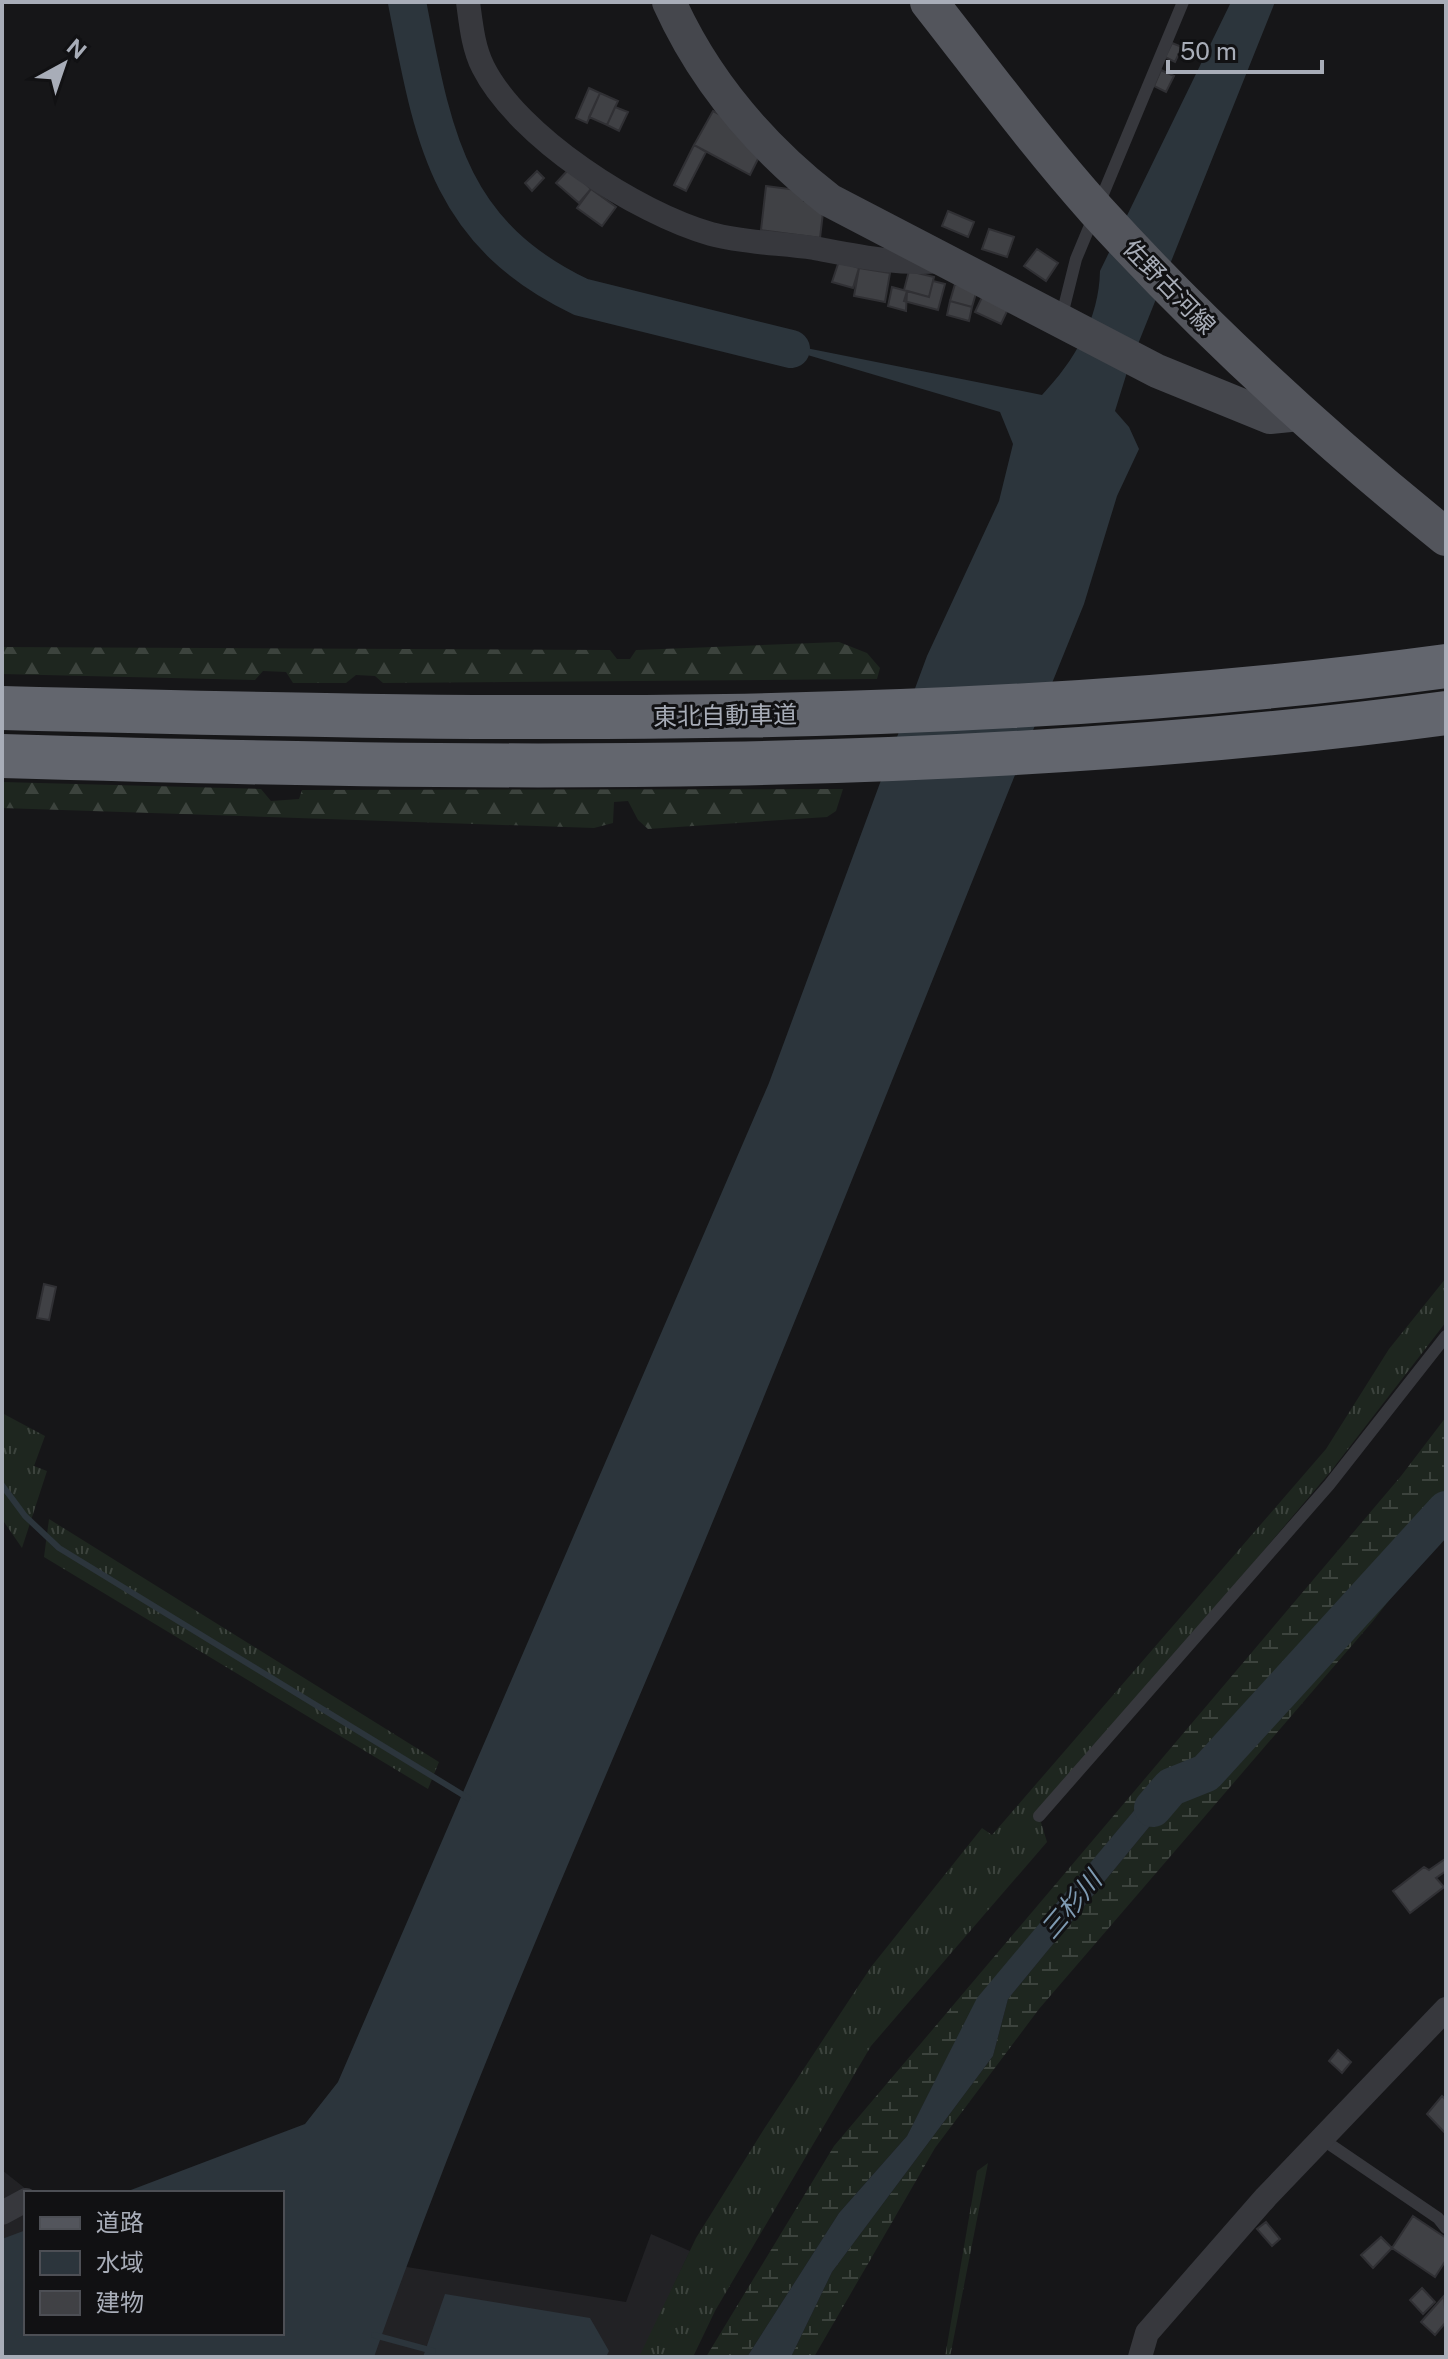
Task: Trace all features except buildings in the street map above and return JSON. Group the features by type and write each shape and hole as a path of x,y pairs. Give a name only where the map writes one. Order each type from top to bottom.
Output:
{"highway":[{"name":"東北自動車道","path":"2,708 571,719 870,713 1259,687 1446,666"},
{"name":"東北自動車道","path":"2,756 588,765 851,760 1081,749 1446,713"}],"main road":[{"name":"佐野古河線","path":"929,2 1102,217 1182,301 1300,414 1446,537"}],"street":[{"path":"468,2 473,37 482,66 498,91 558,149 635,203 673,222 714,235 902,264 941,261"},
{"path":"669,2 681,29 728,103 786,167 829,200 941,261 1013,293 1060,322 1135,359 1270,417 1300,414"},
{"path":"1140,2357 1147,2333 1266,2197 1446,2009"},
{"path":"2,2213 24,2201"}],"lane":[{"path":"1060,322 1076,259 1102,217 1183,2"},
{"path":"1039,1816 1329,1485 1446,1336"},
{"path":"1322,2139 1438,2218 1446,2228"}],"shaded area":[{"path":"2,2170 28,2191 24,2191 24,2335 284,2335 284,2247 626,2302 651,2234 690,2251 640,2357 2,2357"}],"green space":[{"path":"839,642 867,653 880,668 877,679 383,683 375,676 356,675 346,683 293,683 286,672 263,671 255,680 2,674 2,647 610,650 617,659 630,659 636,650"},
{"path":"2,782 261,789 271,801 299,799 302,790 843,789 836,811 827,817 648,829 638,820 628,801 614,802 613,823 594,828 2,808"},
{"path":"1446,1278 1446,1322 1331,1471 1039,1816 1047,1842 871,2046 715,2311 693,2357 639,2357 696,2238 871,1967 982,1828 992,1835 1326,1449 1389,1349"},
{"path":"2,1413 45,1436 34,1466 47,1471 22,1548 2,1519"},
{"path":"1446,1417 1446,1527 1373,1621 1039,2009 935,2148 814,2357 791,2357 832,2272 993,2056 1008,1999 1168,1804 1196,1775 1199,1764 1163,1776 978,1998 907,2136 839,2213 747,2357 706,2357 834,2146 1401,1476"},
{"path":"49,1519 439,1762 428,1789 44,1557"},
{"path":"988,2163 950,2357 945,2357 977,2171"}],"water":[{"path":"1231,2 1275,2 1128,369 1115,411 1129,427 1139,449 1117,496 1084,604 754,1422 492,2047 411,2253 374,2357 2,2357 2,2239 24,2231 24,2335 284,2335 284,2191 128,2191 305,2124 338,2082 769,1083 927,656 999,501 1013,444 1000,412 740,335 1042,395 1065,368 1083,338 1095,306 1100,271"},
{"path":"1199,1763 1196,1775 1168,1804 1008,1999 993,2056 832,2272 791,2357 747,2357 839,2213 907,2136 977,1998 1163,1776"},
{"path":"445,2294 590,2318 609,2351 606,2357 423,2357"}],"waterway":[{"path":"407,2 438,137 474,211 501,243 536,271 581,297 791,349"},
{"path":"2,1485 25,1516 59,1548 468,1798"},
{"name":"三杉川","path":"1153,1808 1171,1787 1206,1773 1446,1510"},
{"path":"374,2335 433,2351"}]}
